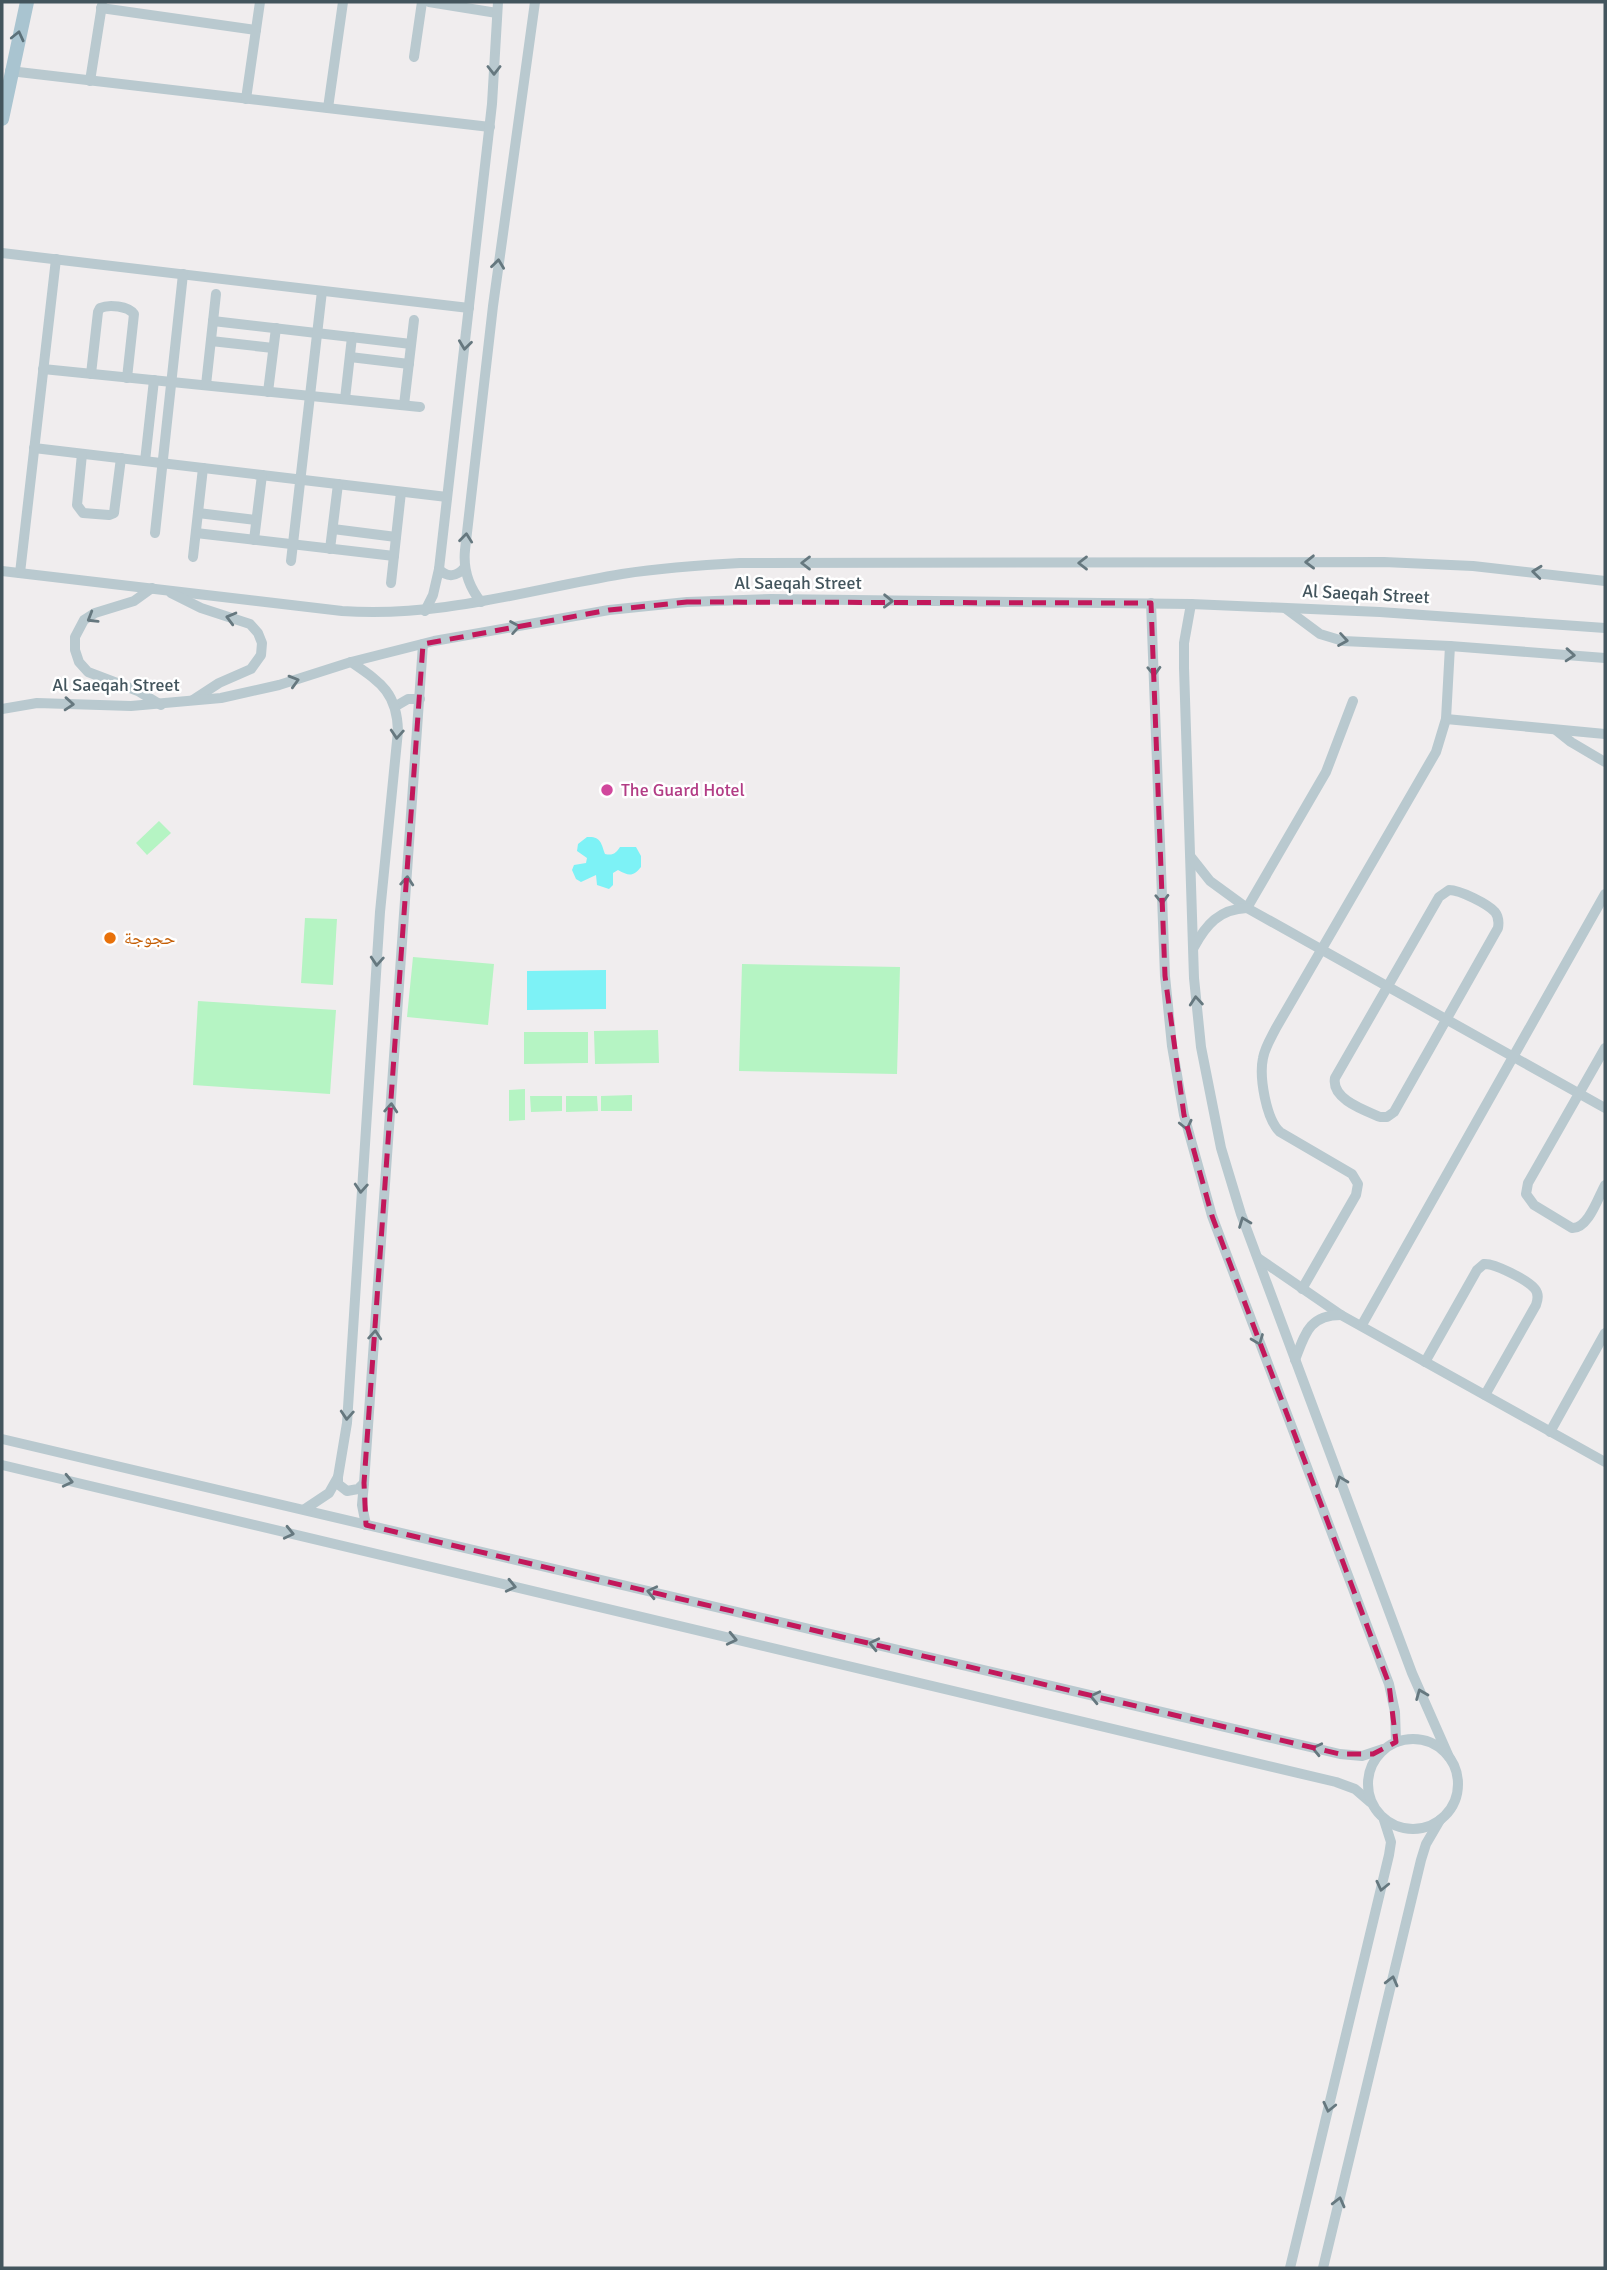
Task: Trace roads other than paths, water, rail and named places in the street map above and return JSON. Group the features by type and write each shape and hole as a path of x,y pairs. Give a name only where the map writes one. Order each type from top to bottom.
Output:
{"main road":[{"path":"2,119 10,71 27,2"}],"street":[{"path":"246,99 260,2"},
{"path":"328,108 344,2"},
{"path":"414,57 422,2"},
{"path":"425,611 436,587 439,569 490,127 497,7 429,2"},
{"path":"481,603 472,590 465,567 469,515 493,306 535,2"},
{"path":"90,81 102,5 256,30"},
{"path":"10,71 490,127"},
{"path":"2,253 469,308"},
{"path":"20,573 56,259"},
{"path":"155,533 183,274"},
{"path":"292,561 322,291"},
{"path":"206,385 216,294"},
{"path":"91,374 97,312 104,305 129,309 134,314 127,377"},
{"path":"404,405 414,320"},
{"path":"213,321 411,344"},
{"path":"268,391 276,328"},
{"path":"345,399 352,337"},
{"path":"211,341 273,348"},
{"path":"350,357 409,364"},
{"path":"43,369 420,407"},
{"path":"145,461 154,380"},
{"path":"34,448 447,497"},
{"path":"82,454 77,505 83,513 114,513 121,458"},
{"path":"193,557 203,468"},
{"path":"254,540 262,475"},
{"path":"330,549 338,484"},
{"path":"391,583 401,492"},
{"path":"198,513 256,520"},
{"path":"333,529 396,537"},
{"path":"196,533 394,556"},
{"name":"Al Saeqah Street","path":"2,571 342,611 391,613 481,603 632,573 740,563 1384,562 1473,566 1605,580"},
{"path":"439,569 452,575 465,567"},
{"path":"152,588 134,601 95,613 85,620 75,637 75,650 79,662 88,672 138,691 161,705"},
{"path":"164,589 201,608 245,621 254,628 260,638 261,655 251,669 219,682 191,702"},
{"name":"Al Saeqah Street","path":"2,709 37,703 101,706 191,702 279,685 422,643 609,610 687,602 771,599 1191,604 1469,617 1605,628"},
{"path":"1151,603 1165,976 1172,1046 1184,1115 1212,1216 1389,1684 1395,1712 1396,1742"},
{"path":"1191,604 1184,655 1193,949 1197,1013 1213,1115 1230,1181 1412,1673 1455,1767 1458,1790 1454,1802 1426,1844 1421,1860 1323,2268"},
{"path":"1285,608 1314,630 1334,639 1351,642 1450,646 1605,658"},
{"path":"366,1525 362,1504 422,643"},
{"path":"1302,1289 1356,1195 1358,1184 1352,1174 1276,1128 1270,1119 1262,1061 1266,1046 1431,762 1446,719 1450,646"},
{"path":"351,662 380,683 396,706 398,731 380,912 346,1423 338,1478 338,1484 347,1490 358,1489 364,1483"},
{"path":"396,706 408,699 420,699"},
{"path":"1247,908 1325,772 1353,701"},
{"path":"1446,719 1605,734"},
{"path":"1556,730 1571,742 1603,758"},
{"path":"1189,855 1210,881 1247,908 1605,1108"},
{"path":"1449,890 1461,892 1492,910 1497,916 1499,923 1446,1020 1391,1115 1384,1117 1341,1097 1334,1087 1335,1078 1387,987 1439,897 1449,890"},
{"path":"1363,1323 1605,894"},
{"path":"1193,949 1204,929 1219,915 1237,908 1247,908"},
{"path":"1605,1048 1528,1183 1526,1194 1534,1205 1572,1228 1577,1228 1584,1224 1605,1185"},
{"path":"1258,1258 1341,1315 1605,1462"},
{"path":"1425,1362 1477,1270 1484,1264 1494,1264 1531,1285 1538,1299 1485,1395"},
{"path":"1295,1360 1311,1324 1324,1317 1341,1315"},
{"path":"1550,1432 1605,1333"},
{"path":"2,1439 1340,1754 1362,1756 1396,1742 1419,1739 1430,1742 1449,1757"},
{"path":"2,1465 1336,1782 1355,1789 1370,1801 1384,1820 1391,1842 1290,2268"},
{"path":"305,1509 329,1493 338,1478"},
{"path":"1370,1801 1367,1779 1375,1758 1383,1749"},
{"path":"1384,1820 1406,1829 1430,1826 1440,1820"}],"water":[{"path":"587,837 598,839 605,854 614,854 620,847 636,847 641,856 641,867 631,875 618,870 613,873 613,885 609,889 597,885 596,875 581,882 576,879 572,870 574,865 586,863 587,858 577,851 578,844"},
{"path":"606,970 606,1009 527,1010 527,971"}],"place":[{"name":"The Guard Hotel","path":"607,790"},
{"name":"حجوجة","path":"110,938"}]}
